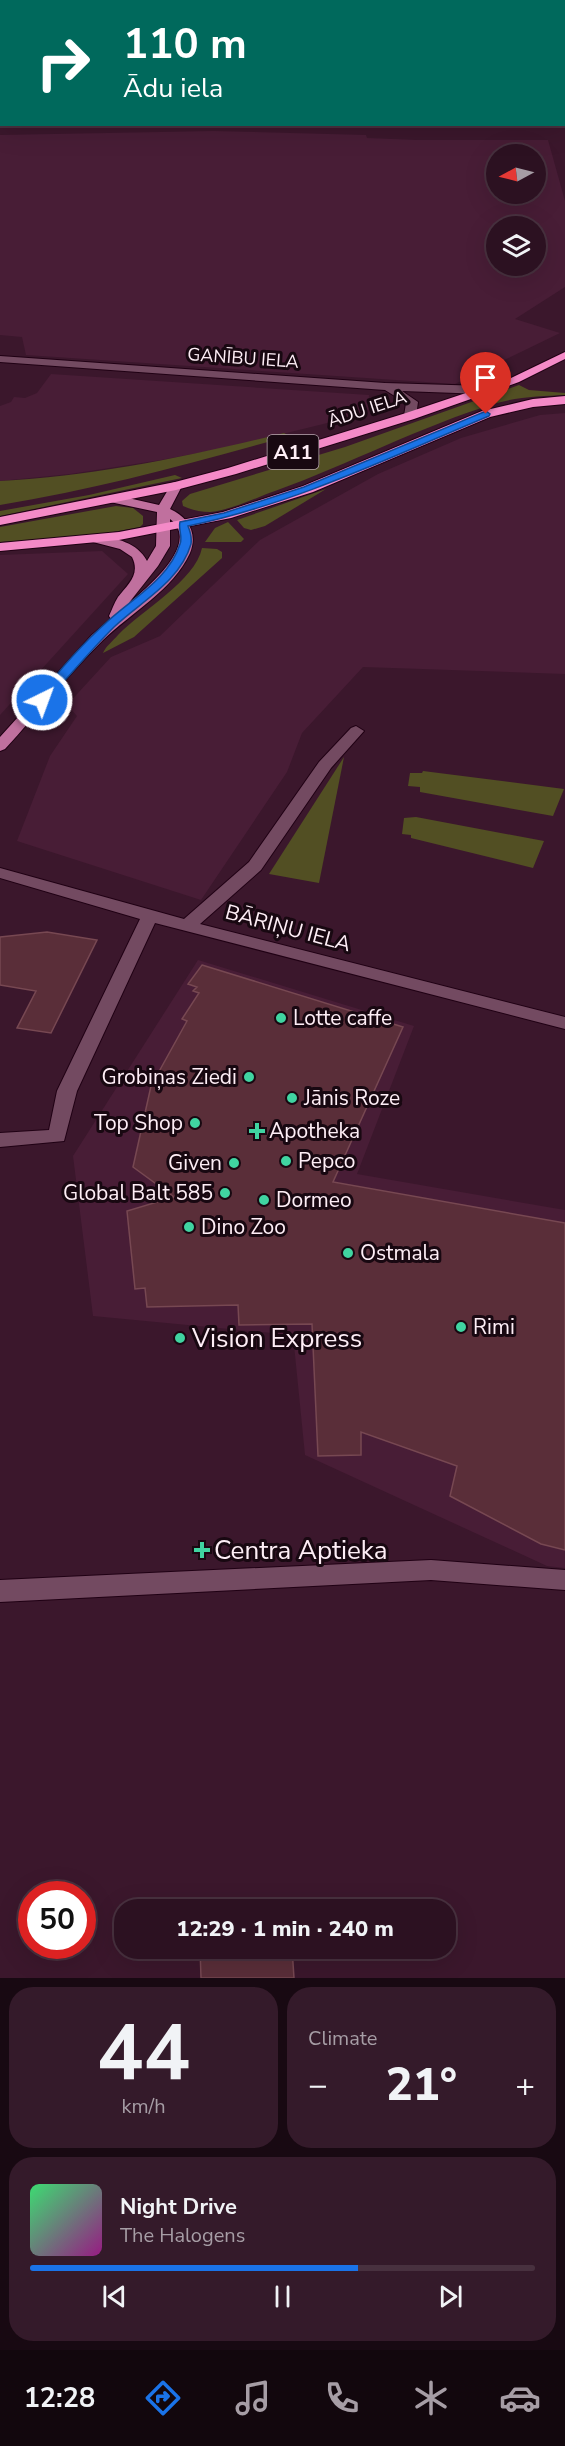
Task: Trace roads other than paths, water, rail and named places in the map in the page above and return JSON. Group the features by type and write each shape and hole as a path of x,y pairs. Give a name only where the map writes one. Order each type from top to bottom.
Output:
{"highway":[{"name":"ĀDU IELA","path":"115,499 232,471 410,416 515,380 565,355"},
{"name":"A11","path":"0,547 98,539 226,515 308,489 486,414 533,403 565,400"},
{"name":"A11","path":"0,521 115,499"}],"main road":[{"path":"112,623 123,600 153,563 163,546 163,510 176,486"},
{"path":"0,746 112,623 146,597 176,564 186,542 183,524 163,510 115,499"},
{"path":"98,539 133,550 142,562 143,570 139,580"}],"street":[{"name":"GANĪBU IELA","path":"0,359 385,387 484,390"},
{"path":"385,387 402,394 412,402 410,416"},
{"path":"188,926 255,866 325,765 356,731"},
{"name":"BĀRIŅU IELA","path":"0,873 150,916 565,1023"},
{"path":"0,1140 57,1136 67,1091 150,916"},
{"path":"0,1591 431,1570 565,1580"}],"place":[{"name":"Lotte caffe","path":"281,1018"},
{"name":"Grobiņas Ziedi","path":"249,1077"},
{"name":"Jānis Roze","path":"292,1098"},
{"name":"Top Shop","path":"195,1123"},
{"name":"Apotheka","path":"257,1131"},
{"name":"Pepco","path":"286,1161"},
{"name":"Given","path":"234,1163"},
{"name":"Global Balt 585","path":"225,1193"},
{"name":"Dormeo","path":"264,1200"},
{"name":"Dino Zoo","path":"189,1227"},
{"name":"Ostmala","path":"348,1253"},
{"name":"Rimi","path":"461,1327"},
{"name":"Vision Express","path":"180,1338"},
{"name":"Centra Aptieka","path":"202,1550"}]}
